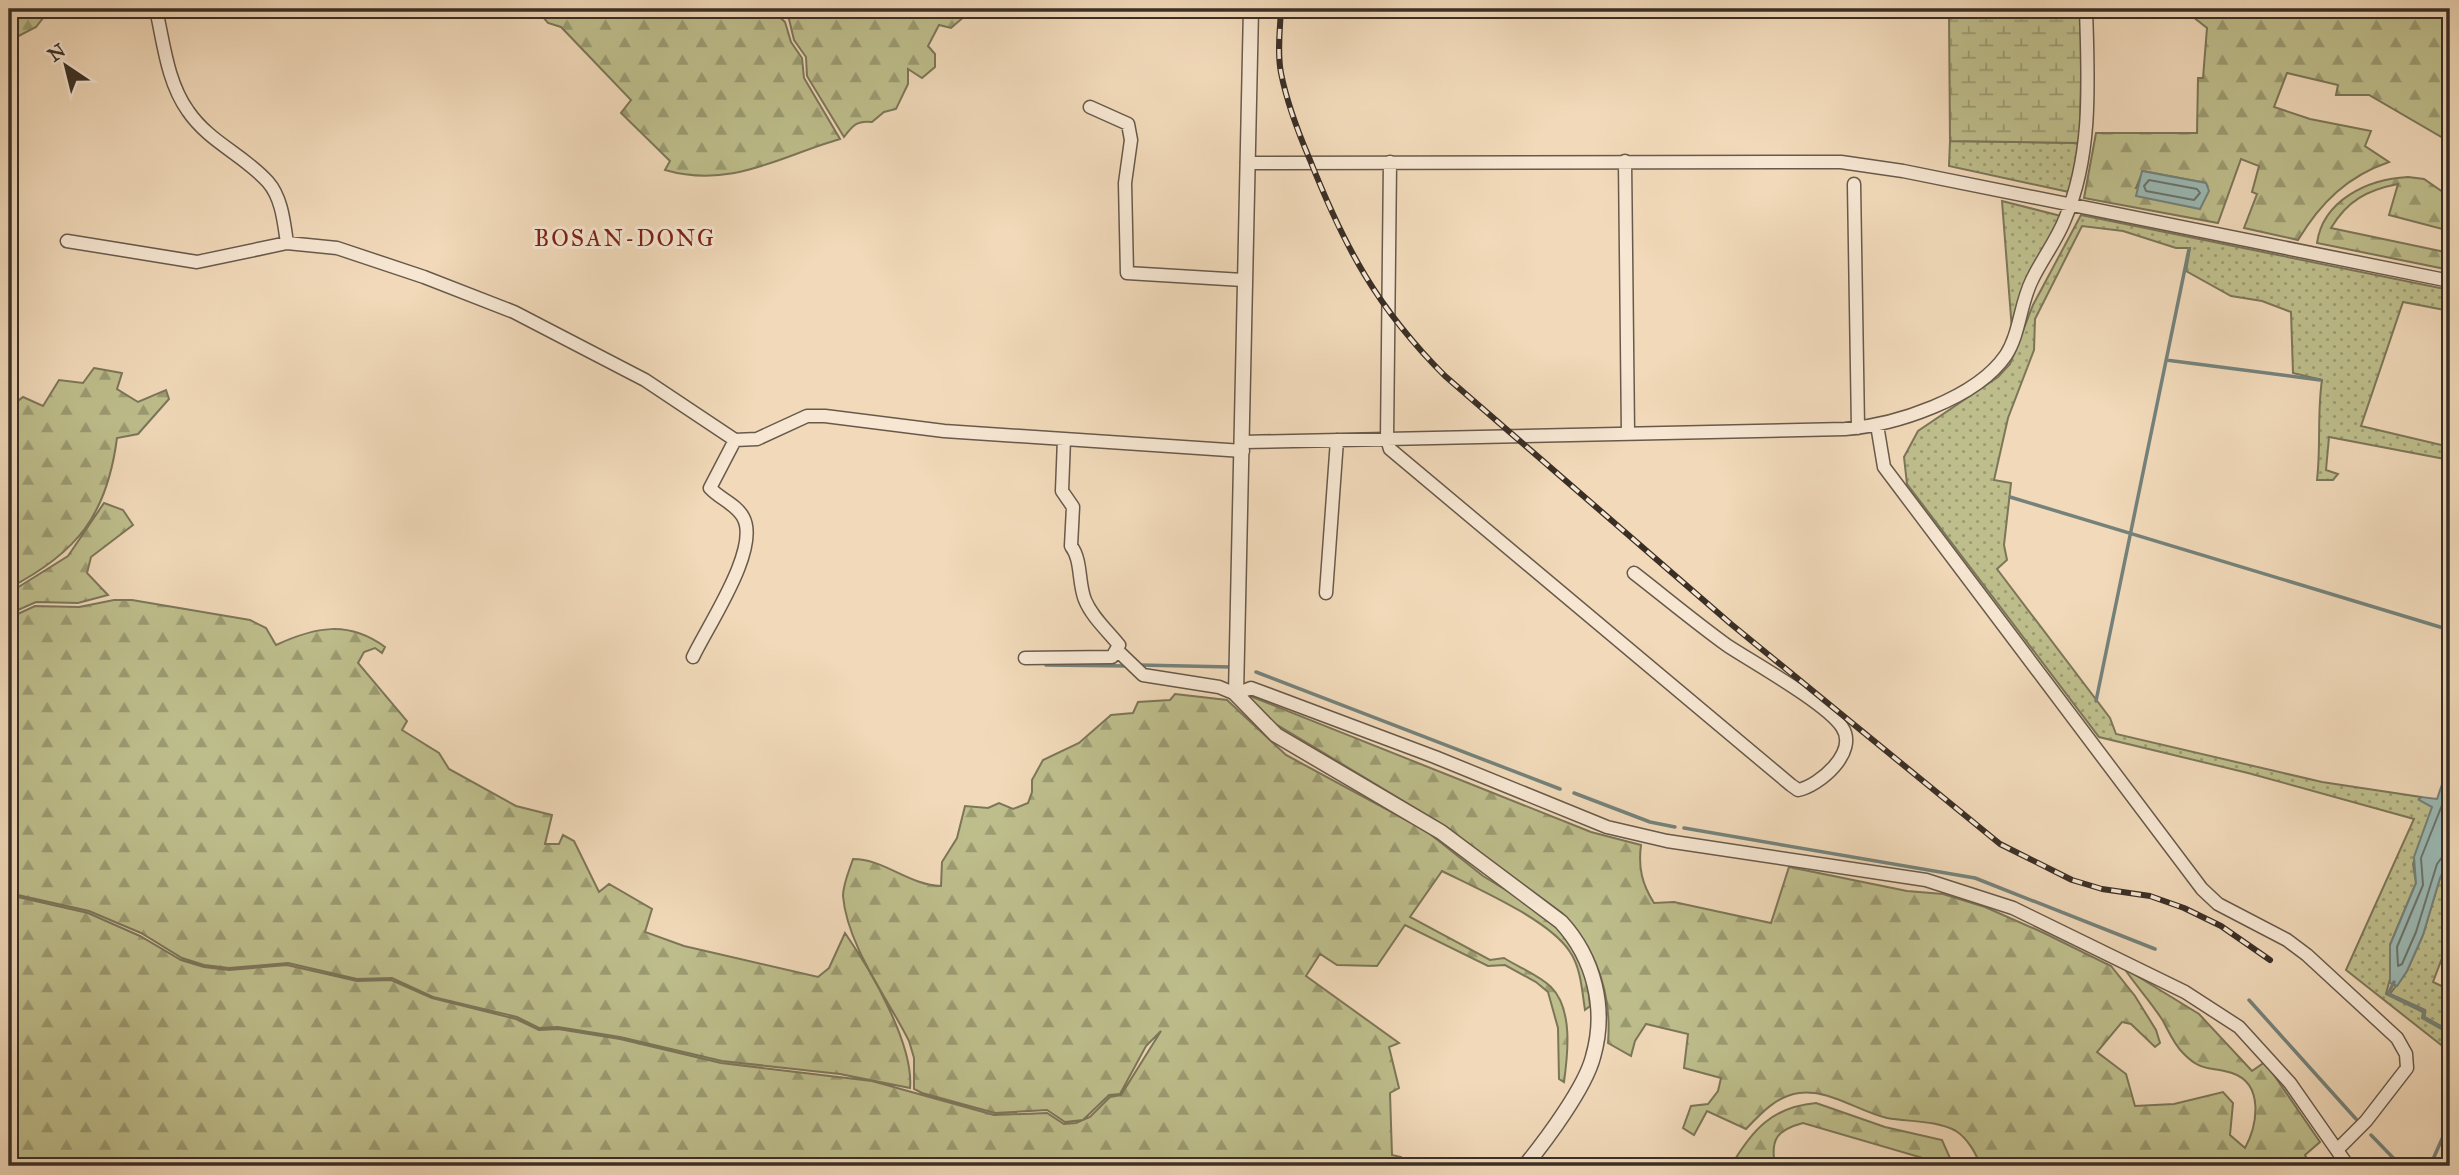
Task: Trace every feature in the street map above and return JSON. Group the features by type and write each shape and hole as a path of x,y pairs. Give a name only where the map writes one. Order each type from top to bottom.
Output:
{"street":[{"path":"153,9 157,14 170,72 181,100 219,145 269,183 279,204 287,243"},
{"path":"1236,694 1251,9"},
{"path":"68,241 197,262 287,243 338,248 424,277 514,312 634,373 736,440 757,439 807,416 874,421 944,431 1243,447 1337,440 1858,428 1877,425 1947,400 1982,379 2000,362 2014,338 2031,281 2070,206 2085,151 2085,9"},
{"path":"1090,107 1128,124 1131,148 1125,183 1127,273 1243,280"},
{"path":"1625,161 1628,434"},
{"path":"1390,162 1387,439 1390,449 1791,785 1798,790 1822,779 1842,754 1845,743 1842,726 1815,703 1725,644 1634,573"},
{"path":"1247,163 1841,162 2450,281"},
{"path":"1854,184 1858,428"},
{"path":"1877,425 1884,467 2202,889 2218,904 2287,940 2403,1046 2407,1068 2366,1121 2338,1149"},
{"path":"1025,658 1112,657 1118,651 1119,645 1085,600 1080,583 1075,551 1071,546 1073,507 1062,491 1064,439"},
{"path":"693,656 736,572 748,542 749,529 740,511 710,488 736,440"},
{"path":"1326,593 1337,440"},
{"path":"1118,651 1143,675 1219,687 1236,694 1276,735 1441,832 1561,922 1573,934 1597,989 1598,1011 1593,1058 1559,1118 1525,1166"},
{"path":"1236,694 1251,688 1435,757 1607,827 1667,841 1926,880 2013,908 2185,992 2239,1027 2290,1083 2348,1166"}],"green space":[{"path":"9,9 50,9 36,27 9,41"},
{"path":"536,9 771,9 785,22 791,42 802,58 804,78 840,139 775,162 733,173 711,176 665,170 670,161 621,113 631,100 561,27 548,23"},
{"path":"777,9 973,9 951,28 939,25 928,46 935,54 935,67 922,78 908,69 908,84 896,109 884,112 872,122 855,125 844,137 807,76 806,57 794,40 789,19"},
{"path":"1949,9 2082,9 2080,143 1950,141"},
{"path":"2183,9 2450,9 2450,142 2369,95 2336,95 2338,85 2287,73 2274,107 2310,119 2371,131 2365,146 2389,162 2361,175 2337,192 2316,214 2298,240 2244,228 2257,194 2252,192 2259,166 2241,159 2218,223 2084,198 2096,133 2197,133 2198,78 2203,78 2207,28","holes":["2143,171 2206,183 2136,188"]},
{"path":"1950,141 2080,143 2069,192 1949,166"},
{"path":"2408,177 2424,179 2450,197 2450,231 2389,215 2398,184 2359,198 2331,228 2450,253 2450,270 2317,243 2328,215 2350,195 2378,182"},
{"path":"2002,201 2061,216 2013,343"},
{"path":"2081,215 2450,290 2450,311 2403,302 2361,426 2450,447 2450,460 2329,437 2326,470 2338,474 2333,480 2317,480 2322,380 2293,373 2291,312 2262,301 2231,296 2186,271 2190,248 2176,248 2123,231 2082,226 2035,319 2034,350 2008,418 1994,480 2011,483 2004,545 2007,560 1997,569 2110,718 2116,734 2322,782 2421,797 2419,799 2433,806 2413,864 2416,883 2390,945 2391,975 2386,994 2423,1012 2422,1018 2450,1034 2450,1052 2346,970 2414,819 2248,773 2099,737 1907,484 1904,457 1918,431 1998,377 2010,364 2033,305"},
{"path":"94,368 122,373 117,389 138,402 166,390 169,399 138,434 117,438 105,489 85,529 53,561 9,588 9,408 23,397 43,406 59,380 83,383"},
{"path":"104,503 123,510 133,525 91,557 87,573 108,595 78,603 36,602 9,614 9,593 68,556"},
{"path":"114,600 132,600 250,620 266,628 276,645 304,634 331,629 371,638 385,647 382,653 375,648 364,652 358,663 407,721 402,730 439,753 449,769 516,806 552,815 545,844 559,844 563,835 574,841 599,892 609,884 652,909 645,932 684,946 818,977 829,968 845,933 878,986 898,1029 905,1050 910,1088 840,1074 722,1061 620,1037 558,1027 539,1028 517,1017 433,997 392,978 357,979 288,963 229,968 204,965 182,958 141,933 89,911 9,893 9,618 35,606 79,607"},
{"path":"1175,694 1227,700 1286,755 1425,830 1483,876 1514,895 1562,931 1573,944 1587,980 1590,1006 1585,1010 1577,965 1560,940 1530,917 1442,871 1410,917 1490,960 1504,958 1551,987 1558,996 1566,1019 1564,1082 1559,1079 1558,1028 1548,992 1505,965 1488,966 1405,925 1377,966 1337,965 1320,954 1306,976 1399,1043 1389,1047 1399,1088 1390,1093 1392,1155 1401,1157 1404,1166 9,1166 9,895 88,913 140,936 181,960 204,967 229,970 287,965 357,981 391,980 432,998 516,1019 539,1030 558,1029 620,1039 721,1063 872,1081 994,1115 1047,1113 1064,1124 1083,1120 1065,1122 1047,1110 995,1113 914,1089 914,1058 909,1041 860,952 846,914 843,891 853,859 875,863 929,885 941,886 942,862 957,838 965,806 988,808 999,803 1013,809 1028,803 1032,780 1043,760 1079,743 1111,715 1133,713 1138,702 1170,700","holes":["1161,1031 1121,1095 1110,1097 1090,1117 1083,1120 1109,1095 1120,1094 1146,1046"]},
{"path":"1250,696 1591,832 1641,845 1642,876 1654,903 1674,902 1771,923 1789,867 1907,891 1943,894 1985,907 2044,933 2111,966 2135,996 2156,1030 2160,1043 2155,1047 2131,1024 2122,1022 2097,1052 2126,1074 2135,1106 2174,1104 2223,1092 2233,1103 2230,1135 2245,1148 2255,1118 2254,1096 2250,1086 2243,1078 2232,1073 2196,1064 2183,1053 2159,1014 2124,968 2199,1014 2252,1071 2265,1062 2320,1142 2305,1155 2310,1166 1980,1166 1968,1142 1948,1127 1887,1118 1833,1097 1810,1093 1799,1093 1777,1101 1746,1129 1707,1111 1694,1135 1683,1128 1691,1106 1708,1104 1718,1091 1721,1078 1684,1068 1688,1034 1646,1024 1635,1041 1631,1056 1608,1043 1607,1007 1599,973 1584,941 1562,913 1440,823 1274,723 1248,700"},
{"path":"2450,856 2450,937 2433,982 2450,990 2450,1031 2425,1017 2425,1010 2390,994 2407,971 2423,935 2440,878"},
{"path":"1816,1103 1885,1127 1942,1140 1950,1158 1943,1164 1803,1123 1787,1129 1777,1137 1774,1149 1775,1166 1731,1166 1765,1122 1787,1109"}],"water":[{"path":"2142,171 2206,183 2209,191 2200,209 2136,196"},
{"path":"2450,761 2450,856 2440,878 2423,935 2397,986 2390,983 2390,945 2416,883 2414,857 2432,807 2419,800 2421,797 2437,799"}],"waterway":[{"path":"2096,701 2189,249"},
{"path":"2166,360 2320,380"},
{"path":"2010,497 2450,630"},
{"path":"1046,665 1128,666"},
{"path":"1139,665 1231,667"},
{"path":"1256,672 1560,789"},
{"path":"1574,793 1650,822 1675,827"},
{"path":"1684,828 1975,878 2155,949"},
{"path":"2394,982 2388,994 2424,1011 2424,1018 2450,1032"},
{"path":"2249,1000 2356,1119"},
{"path":"2430,1166 2450,1121"},
{"path":"2371,1135 2401,1166"}],"railway":[{"path":"1281,9 1279,57 1283,84 1297,128 1323,192 1365,276 1400,326 1445,376 1731,624 2000,844 2072,880 2102,889 2150,896 2184,908 2221,926 2270,960"}],"district":[{"name":"BOSAN-DONG","path":"625,238"}]}
